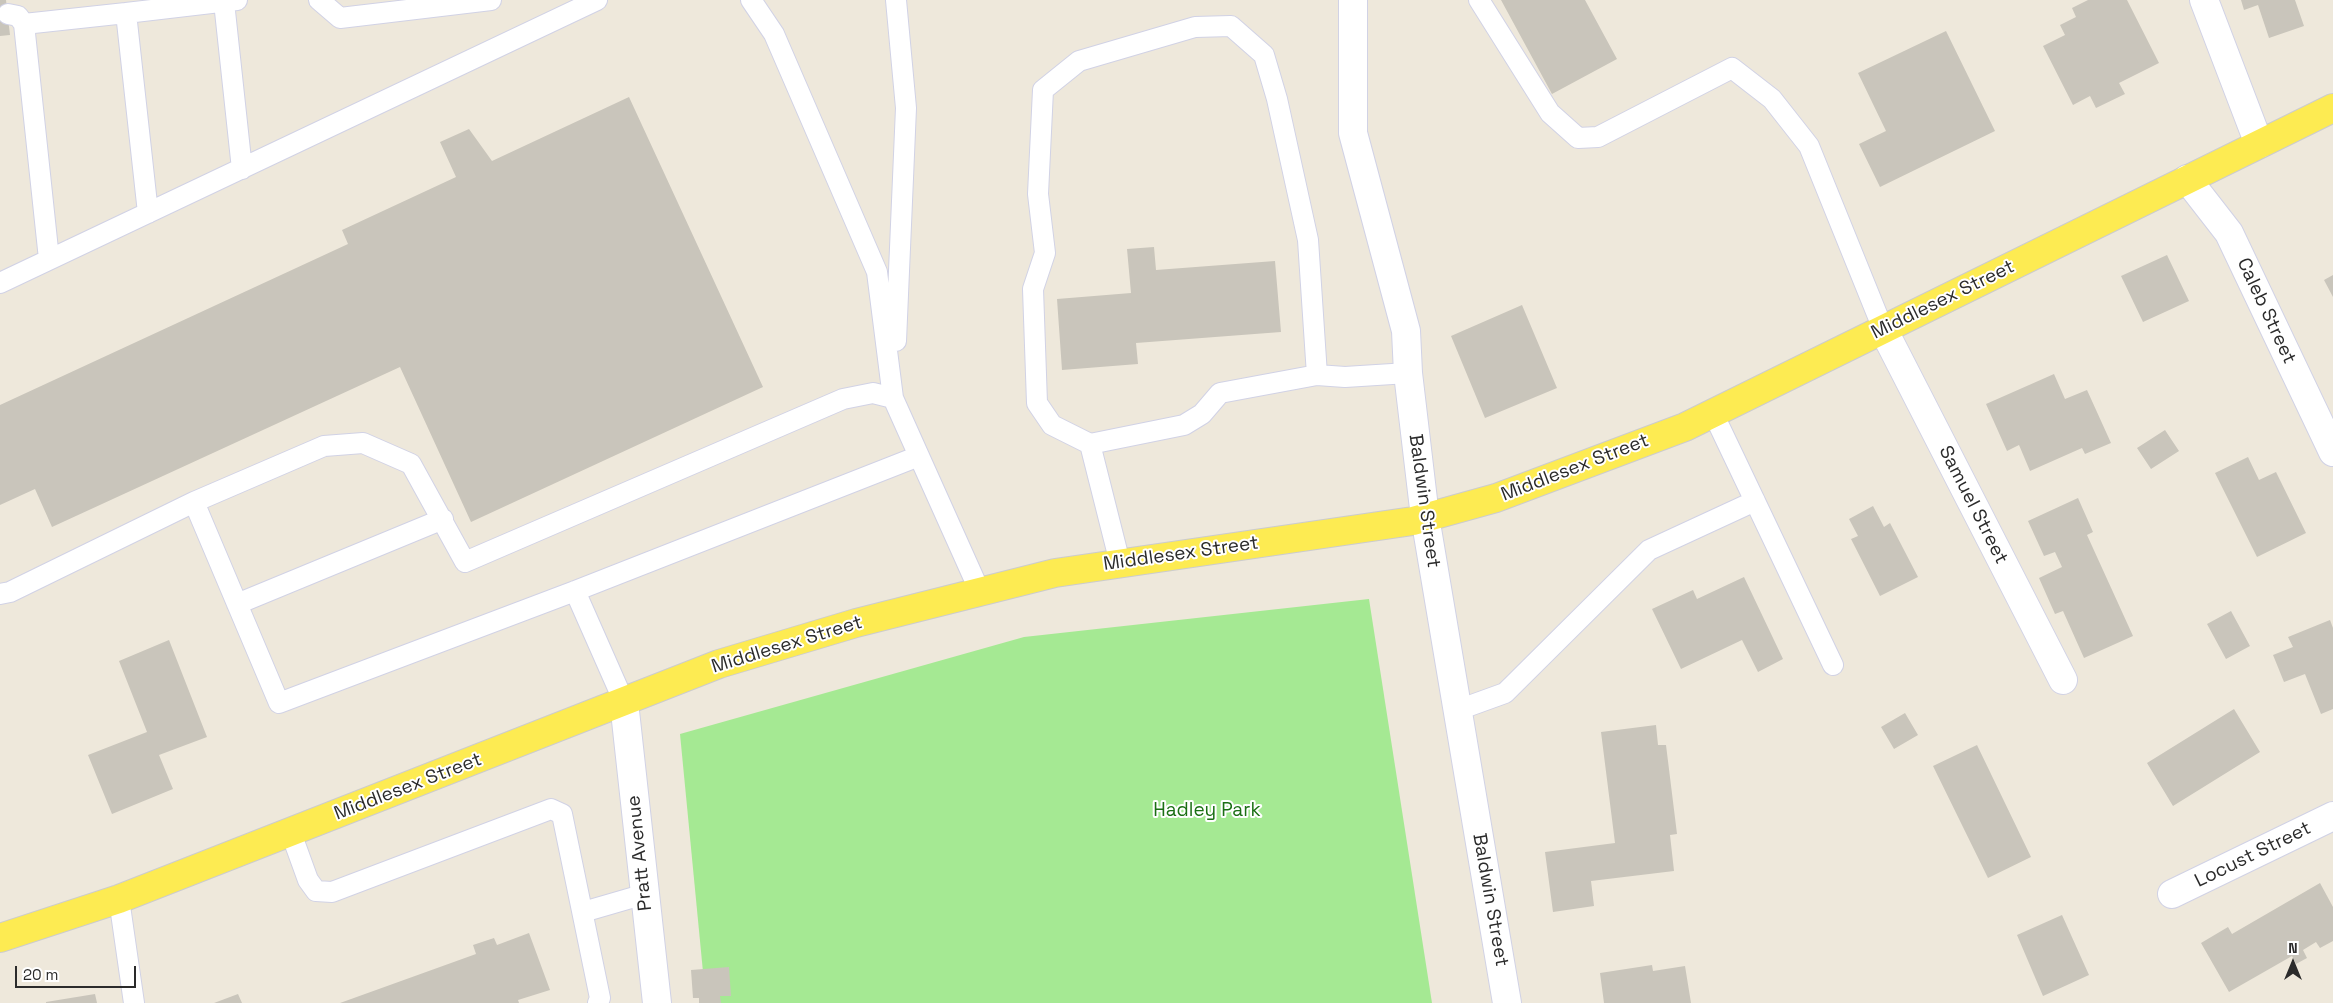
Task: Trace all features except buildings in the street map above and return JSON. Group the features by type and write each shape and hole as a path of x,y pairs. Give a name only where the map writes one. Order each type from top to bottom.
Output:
{"main road":[{"name":"Middlesex Street","path":"0,938 119,899 719,664 856,623 1055,573 1425,517 1496,498 1684,426 1712,413 2333,108"}],"street":[{"name":"Baldwin Street","path":"1353,0 1353,134 1406,331 1408,373 1425,517 1507,1003"},
{"path":"2204,0 2259,144"},
{"name":"Caleb Street","path":"2187,179 2229,233 2333,452"},
{"name":"Samuel Street","path":"1883,329 2063,680"},
{"name":"Pratt Avenue","path":"624,702 657,1003"},
{"name":"Locust Street","path":"2172,894 2333,816"}],"lane":[{"path":"319,0 340,18 491,0"},
{"path":"0,283 597,0"},
{"path":"751,0 774,34 877,272 893,398 980,592"},
{"path":"893,398 906,108 896,0"},
{"path":"1479,0 1550,113 1578,138 1598,137 1732,68 1772,99 1809,146 1883,329"},
{"path":"50,259 16,19 126,13 230,1 242,169"},
{"path":"126,13 148,213"},
{"path":"1317,375 1308,240 1277,99 1264,55 1231,26 1195,26 1079,61 1043,90 1038,194 1045,253 1033,289 1037,403 1052,425 1090,444 1184,425 1202,414 1220,393 1317,375 1345,377 1408,373"},
{"path":"0,594 10,592 194,502 324,446 363,443 411,464 465,562 843,400 873,393 893,398"},
{"path":"1712,413 1834,665"},
{"path":"1090,444 1120,563"},
{"path":"194,502 279,703 575,591 919,456"},
{"path":"1458,710 1505,693 1649,550 1755,501"},
{"path":"237,604 443,519"},
{"path":"575,591 624,702"},
{"path":"291,833 308,880 316,891 332,892 551,809 562,814 600,998 598,1003"},
{"path":"583,912 645,894"},
{"path":"119,899 134,1003"}],"green space":[{"name":"Hadley Park","path":"1369,599 1432,1003 706,1003 680,734 1024,637"}]}
